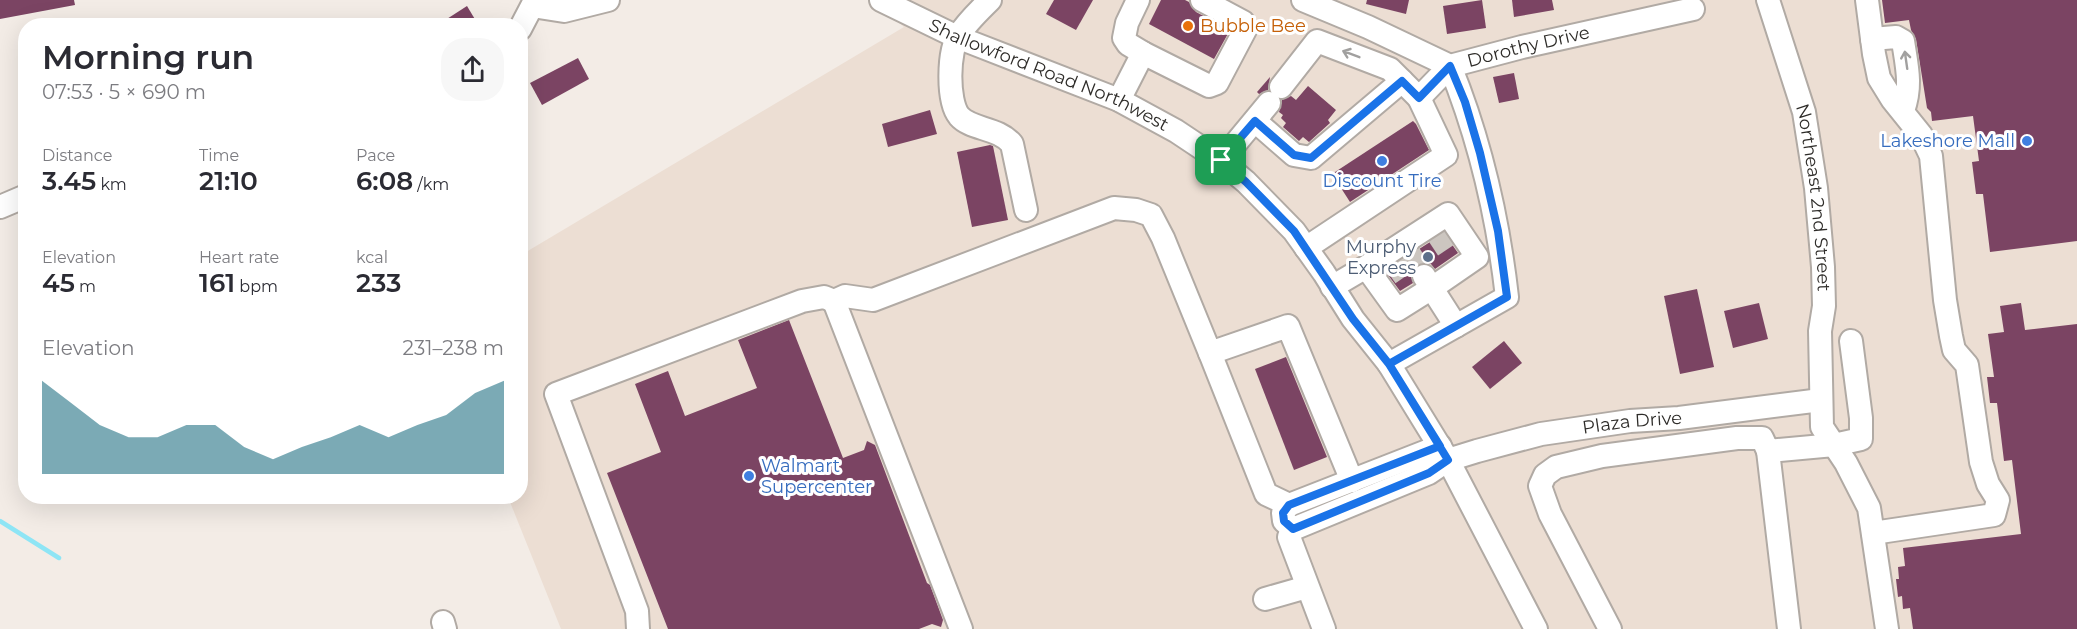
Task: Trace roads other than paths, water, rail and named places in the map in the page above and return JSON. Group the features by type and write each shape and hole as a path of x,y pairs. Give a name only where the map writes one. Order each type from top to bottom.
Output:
{"street":[{"path":"522,18 525,3 564,11 608,0"},
{"name":"Shallowford Road Northwest","path":"881,0 957,37 1119,100 1176,130 1221,160 1260,197 1294,231 1353,319 1389,364 1444,453 1536,629"},
{"path":"990,0 957,37 949,75 959,116 1005,136 1012,144 1026,210"},
{"path":"1138,0 1127,23 1124,38 1128,44 1209,86 1217,83 1245,30 1243,22 1202,0"},
{"name":"Dorothy Drive","path":"1303,0 1368,27 1450,66 1522,46 1693,9"},
{"name":"Northeast 2nd Street","path":"1768,0 1804,112 1816,188 1824,306 1820,331 1822,427 1846,463 1869,508 1887,629"},
{"path":"1867,0 1879,78 1892,99 1921,135 1931,156 1945,300 1951,336 1954,350 1967,365 1981,462 1988,484 1998,500 1994,515 1873,533"},
{"path":"1872,39 1896,37 1903,41 1908,80 1908,96 1903,111"},
{"path":"1221,160 1317,41 1390,69 1419,98 1446,155 1306,248"},
{"path":"1119,100 1143,53"},
{"path":"1389,364 1507,297 1498,231 1480,153 1465,102 1450,66 1419,98"},
{"path":"1268,103 1294,155 1311,158 1402,81"},
{"path":"0,207 18,199"},
{"path":"638,629 637,611 555,394 802,301 824,297 834,301 845,296 873,300 1114,208 1136,210 1151,215 1163,238 1266,494 1289,505"},
{"path":"1332,287 1366,267 1397,251 1433,228 1448,214 1477,257 1457,263 1421,287 1397,310 1366,267"},
{"path":"1421,287 1456,326"},
{"path":"834,301 961,629"},
{"path":"1210,353 1288,326 1352,481"},
{"path":"1768,452 1834,446 1861,439 1861,418 1851,341"},
{"name":"Plaza Drive","path":"1444,453 1476,451 1541,434 1581,428 1821,400"},
{"path":"1610,629 1550,514 1540,486 1545,475 1556,467 1602,456 1737,438 1762,438 1768,452 1789,629"},
{"path":"1293,529 1284,521 1283,513 1289,505 1352,481 1444,453"},
{"path":"1324,629 1289,537 1293,529 1429,473 1444,453"},
{"path":"1265,599 1308,587"}],"waterway":[{"path":"0,521 59,558"}],"tunnel":[{"path":"1435,231 1453,258"},
{"path":"1407,249 1424,276"},
{"path":"1392,259 1410,285"}],"place":[{"name":"Bubble Bee","path":"1188,26"},
{"name":"Lakeshore Mall","path":"2027,141"},
{"name":"Discount Tire","path":"1382,161"},
{"name":"Murphy Express","path":"1428,257"},
{"name":"Walmart Supercenter","path":"749,476"}]}
